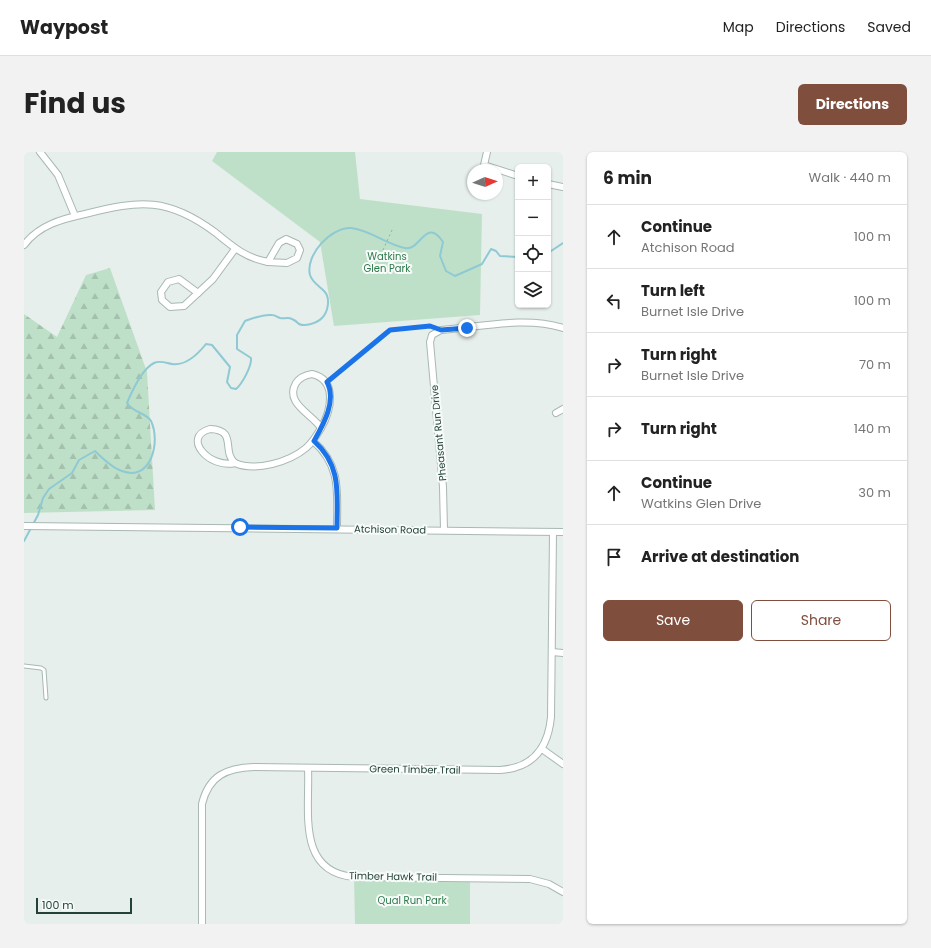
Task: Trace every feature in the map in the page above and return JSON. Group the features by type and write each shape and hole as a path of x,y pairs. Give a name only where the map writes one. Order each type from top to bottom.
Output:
{"street":[{"path":"40,152 52,165 60,179 74,216"},
{"path":"487,152 484,165 515,175"},
{"path":"551,185 563,187"},
{"path":"24,245 31,236 48,224 74,216 129,204 154,204 166,206 191,216 235,249 249,257 268,262 291,262 298,258 299,247 295,241 290,239 282,240 268,262"},
{"path":"198,293 183,281 175,279 165,285 161,296 164,302 170,307 180,308 198,293 213,279 235,249"},
{"path":"441,330 527,323 543,323 563,328"},
{"name":"Pheasant Run Drive","path":"441,330 436,332 431,337 443,487 444,530"},
{"path":"235,463 230,457 229,442 225,434 216,429 210,429 203,432 199,439 198,446 203,455 225,464 235,463 252,466 272,463 300,452 314,441 321,428 328,409 330,393 327,382 317,375 307,375 298,380 293,390 293,395 297,404 313,417 321,428"},
{"path":"556,413 563,409"},
{"path":"314,441 330,460 336,475 337,528"},
{"name":"Atchison Road","path":"24,526 337,528 563,532"},
{"path":"554,532 551,725 548,738 542,750 563,764"},
{"path":"552,652 563,653"},
{"name":"Green Timber Trail","path":"202,924 201,809 207,788 218,777 232,769 308,768 502,770 520,765 542,750"},
{"name":"Timber Hawk Trail","path":"308,768 310,842 321,863 333,872 354,877 530,879 549,884 563,892"}],"lane":[{"path":"24,666 41,668 44,670 46,698"}],"path":[{"path":"383,250 393,228"},
{"path":"327,382 390,330 430,326 441,330"}],"green space":[{"name":"Watkins Glen Park","path":"217,152 355,152 360,199 482,214 480,315 334,326 320,242 212,161"},
{"path":"110,268 147,372 155,510 24,513 24,314 57,337 86,275"},
{"name":"Qual Run Park","path":"354,877 470,878 470,924 355,924"}],"waterway":[{"path":"24,541 38,515 43,498 49,489 72,473 79,460 95,451 104,460 118,470 132,473 140,471 147,466 154,449 154,430 149,418 133,409 127,403 145,370 154,363 182,363 199,352 206,344 212,345 230,367 227,382 231,388 236,389 246,375 251,361 251,358 237,349 237,335 245,321 269,315 280,318 290,318 302,325 308,325 320,320 327,309 328,301 324,291 314,282 310,275 311,259 321,244 335,232 343,229 358,229 405,248 410,248 427,234 432,233 437,235 443,242 440,256 446,271 455,276 482,264 491,249 496,251 500,256 515,257"},
{"path":"551,251 563,243"}],"route":[{"path":"240,527 337,528 337,486 334,467 323,450 314,441 325,422 328,409 330,393 327,382 390,330 430,326 441,330 467,328"}]}
